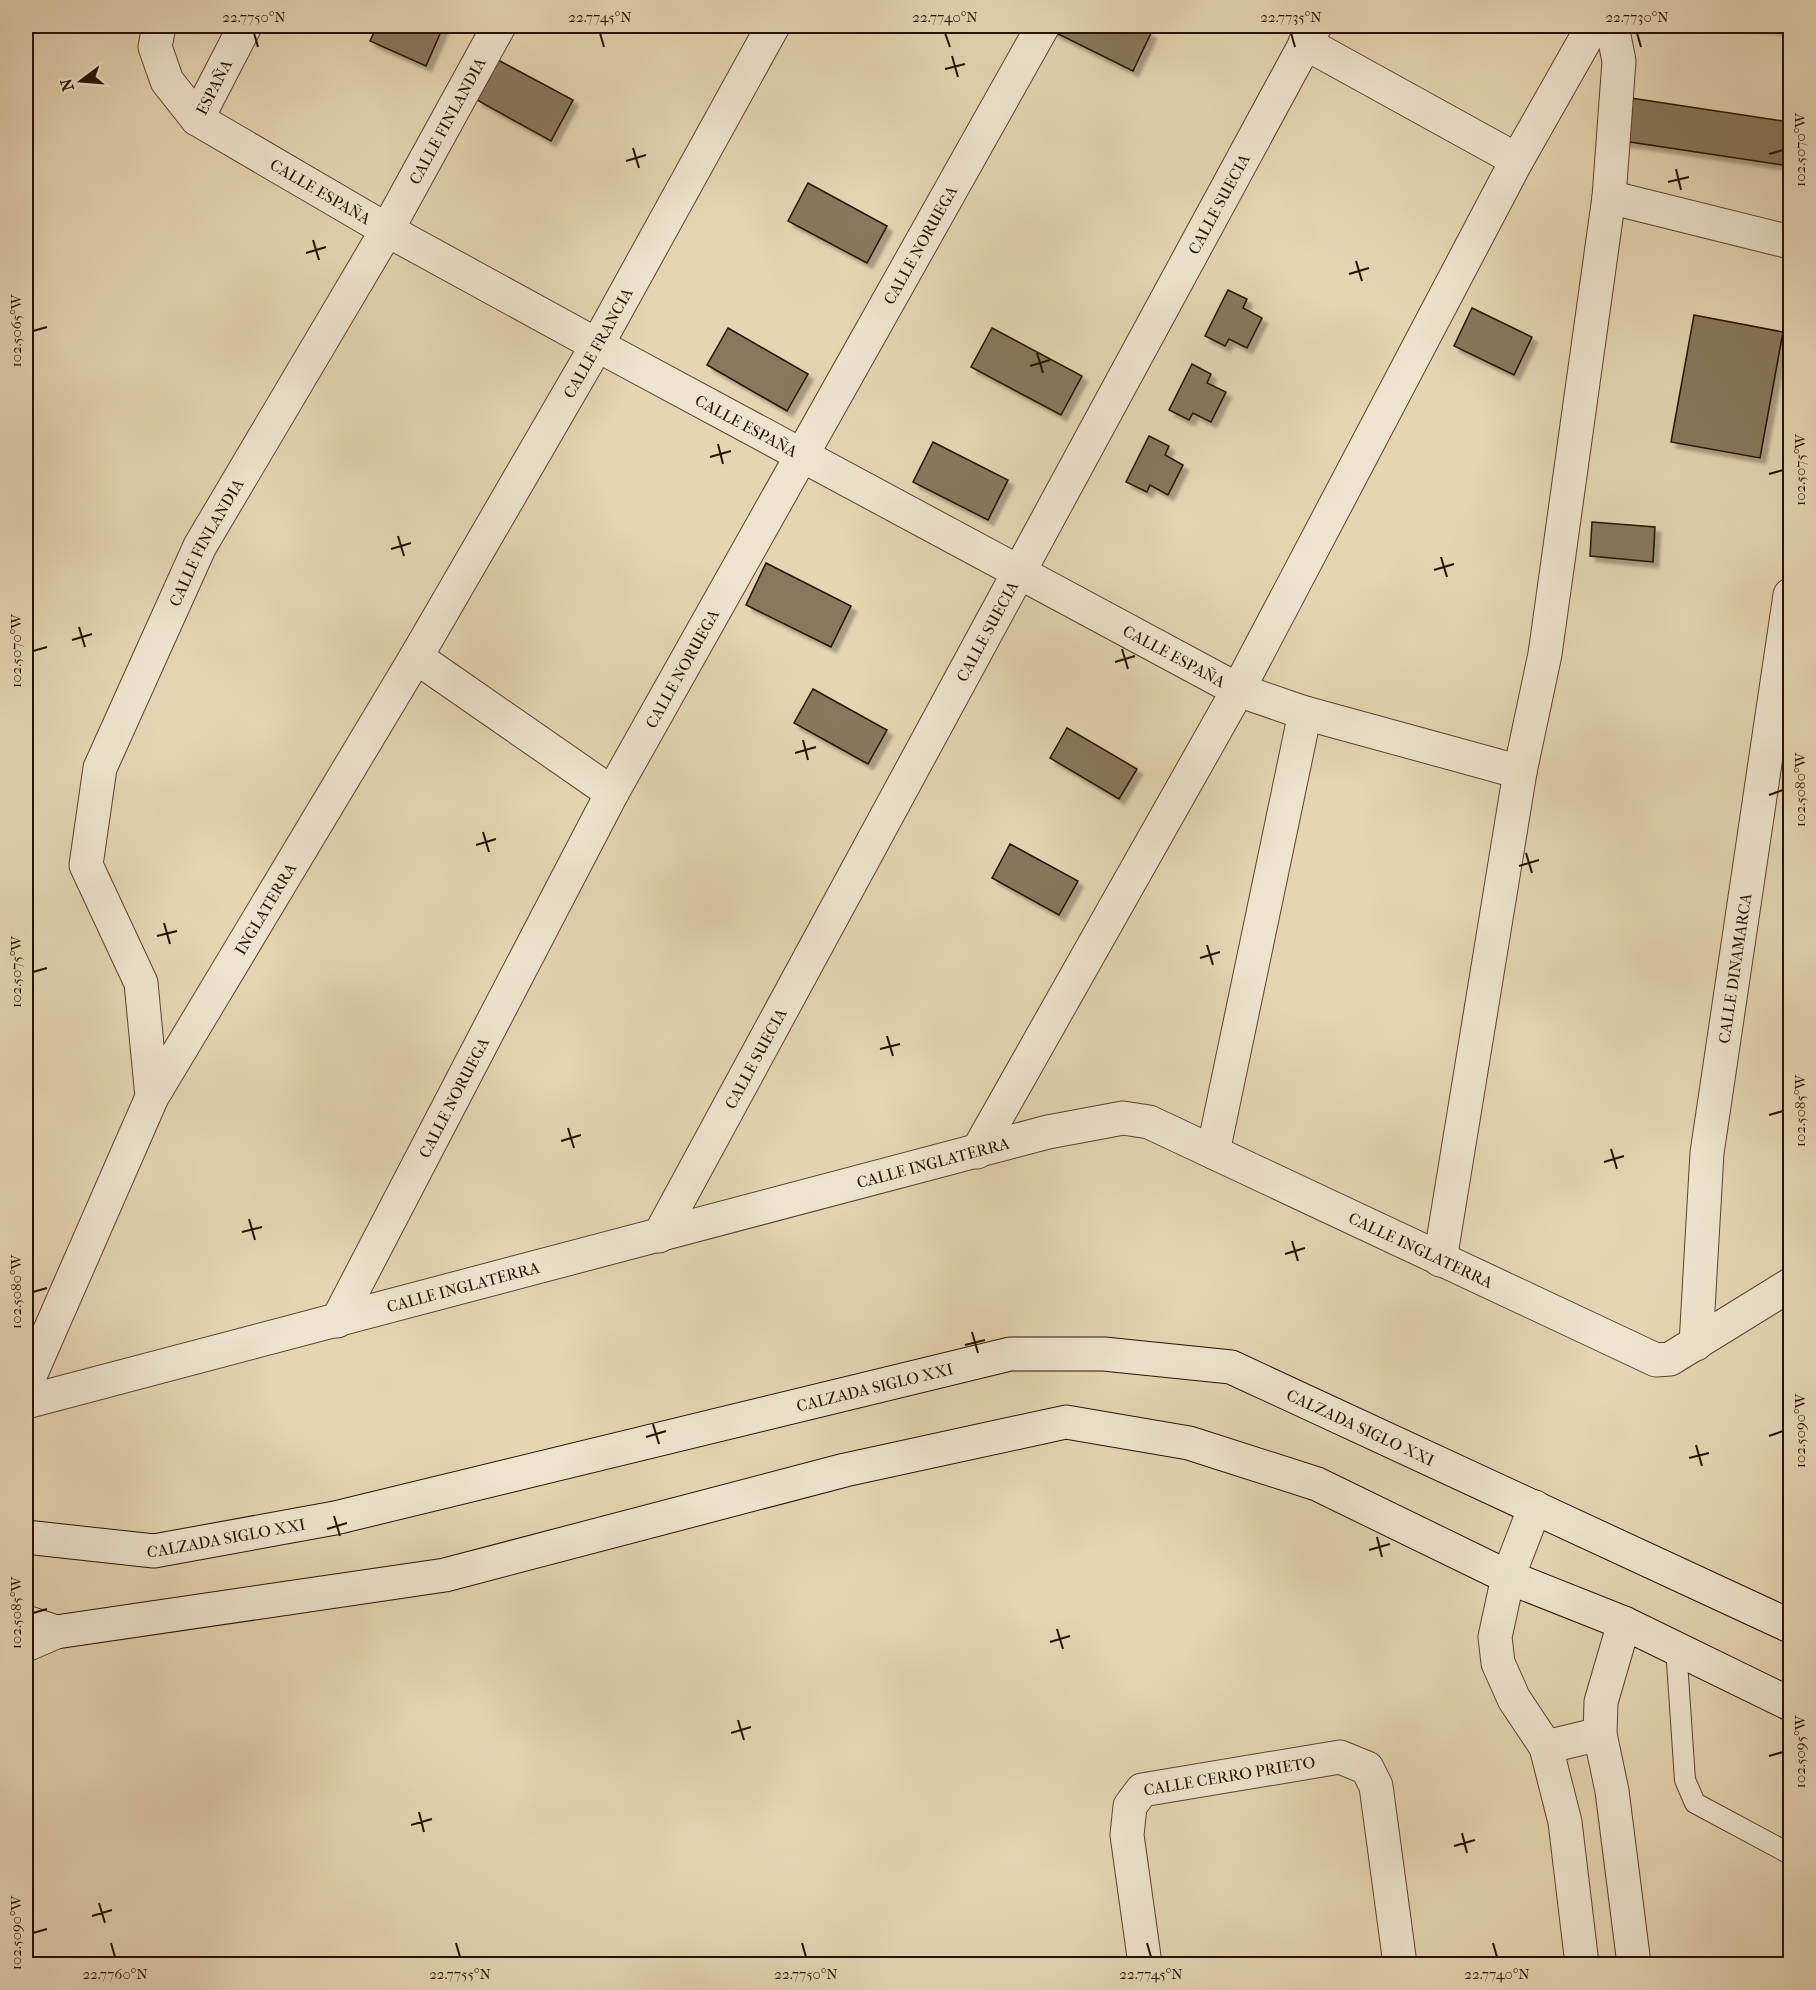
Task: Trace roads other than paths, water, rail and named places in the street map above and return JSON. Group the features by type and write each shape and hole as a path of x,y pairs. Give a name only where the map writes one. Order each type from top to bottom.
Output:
{"street":[{"name":"ESPAÑA","path":"159,26 155,46 167,81 196,119 245,26"},
{"name":"CALLE FINLANDIA","path":"152,1097 141,983 86,865 100,768 200,546 387,230 499,26"},
{"name":"CALLE FRANCIA","path":"417,657 597,345 773,26"},
{"name":"CALLE NORUEGA","path":"337,1321 612,793 1042,26"},
{"path":"977,1152 1238,690 1517,160 1593,26"},
{"path":"1440,1260 1520,772 1545,654 1609,197 1619,61 1612,26"},
{"path":"1310,34 1517,160"},
{"name":"CALLE SUECIA","path":"659,1236 1310,34"},
{"name":"CALLE ESPAÑA","path":"196,119 387,230 1238,690 1305,713 1520,772"},
{"path":"1609,197 1791,242"},
{"name":"CALLE DINAMARCA","path":"1696,1344 1707,1153 1791,595"},
{"path":"417,657 612,793"},
{"name":"INGLATERRA","path":"26,1384 152,1097 417,657"},
{"path":"1213,1152 1305,713"},
{"name":"CALLE INGLATERRA","path":"26,1402 1048,1132 1123,1118 1149,1122 1656,1360 1670,1359 1791,1285"},
{"name":"CALZADA SIGLO XXI","path":"26,1537 154,1551 335,1518 1010,1354 1104,1354 1231,1367 1791,1626"},
{"path":"26,1645 56,1632 445,1575 845,1470 1066,1422 1189,1443 1317,1484 1508,1577 1624,1623 1791,1704"},
{"path":"1535,1508 1508,1577 1494,1637 1498,1663 1514,1699 1546,1747 1565,1822 1582,1965"},
{"path":"26,1622 56,1632"},
{"path":"1624,1623 1601,1702 1600,1734 1612,1791 1634,1965"},
{"path":"1546,1747 1600,1734"},
{"name":"CALLE CERRO PRIETO","path":"1145,1965 1127,1835 1130,1806 1142,1790 1340,1757 1368,1768 1376,1786 1400,1965"}],"lane":[{"path":"1676,1647 1685,1780 1695,1803 1791,1854"}]}
